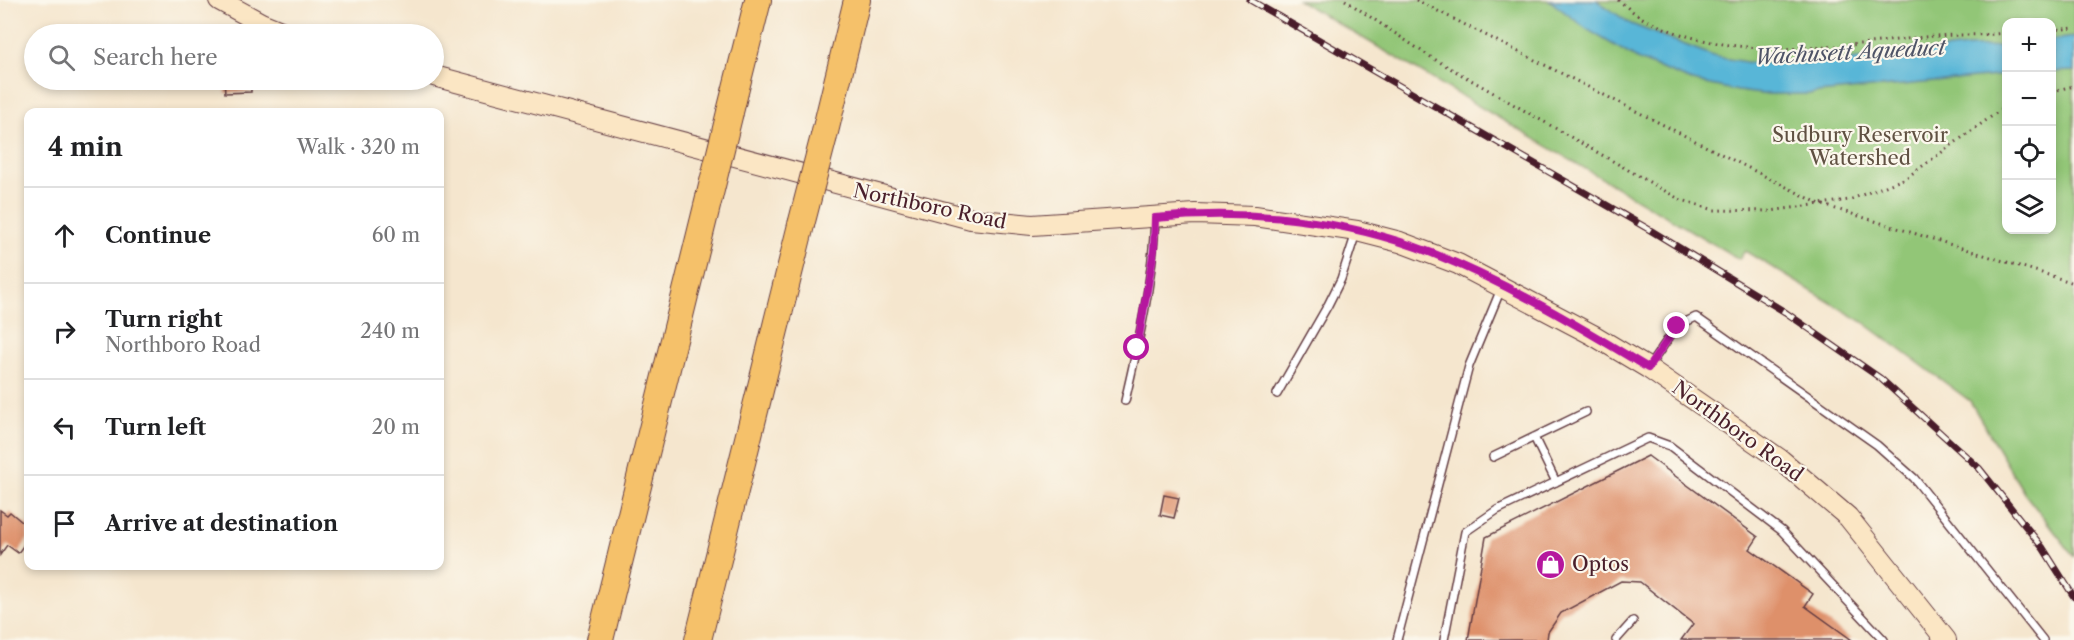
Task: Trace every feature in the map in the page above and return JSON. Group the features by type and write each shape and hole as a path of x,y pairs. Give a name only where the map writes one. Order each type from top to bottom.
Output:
{"highway":[{"path":"600,640 758,0"},
{"path":"698,640 723,531 857,0"},
{"path":"705,640 723,531"}],"main road":[{"path":"219,0 268,24"},
{"name":"Northboro Road","path":"444,79 926,209 971,219 1032,225 1195,214 1255,216 1357,231 1430,252 1502,286 1593,335 1648,368 1752,438 1827,497 1873,546 1946,640"}],"lane":[{"path":"1125,401 1147,296 1154,250 1155,218"},
{"path":"1277,394 1328,305 1348,260 1357,231"},
{"path":"1397,640 1469,366 1502,286"},
{"path":"1648,368 1677,326 1696,317 1878,445 1914,478 2043,640"},
{"path":"1493,457 1586,411"},
{"path":"1534,437 1556,482"},
{"path":"1444,640 1465,532 1497,510 1648,438 1670,446 1782,531 1881,638"},
{"path":"1616,640 1633,621"}],"path":[{"path":"1345,0 1429,56 1679,199 1714,210 1770,211 1849,200 1906,178 2002,110"},
{"path":"1416,0 1820,204 2074,283"},
{"path":"1618,0 1647,21 1718,45 1774,51 1850,46 1927,37 2002,33"},
{"path":"2056,30 2074,28"},
{"path":"2056,90 2074,86"}],"green space":[{"name":"Sudbury Reservoir Watershed","path":"1298,0 2074,0 2074,556 2024,493 1970,401 1863,322 1745,251 1739,259"}],"water":[{"path":"1549,0 1596,0 1631,24 1716,57 1752,63 1822,63 1967,47 2002,46 2002,75 1808,94 1761,94 1692,81 1639,60 1588,30"},
{"path":"2074,37 2074,71 2056,72 2056,39"}],"building":[{"path":"225,90 251,90 251,92 225,93"},
{"path":"1648,456 1758,537 1750,549 1813,594 1805,606 1852,640 1681,640 1693,624 1640,582 1621,581 1561,613 1548,632 1547,640 1468,640 1486,537"},
{"path":"1164,495 1179,498 1174,518 1160,515"},
{"path":"0,510 7,515 10,512 24,524 24,545 18,553 7,545 0,555"}],"railway":[{"path":"1250,0 1650,230 1785,312 1880,378 1979,468 2043,548 2074,597"}],"place":[{"name":"Optos","path":"1551,564"}],"route":[{"path":"1137,348 1154,250 1155,218 1195,214 1255,216 1342,227 1430,252 1488,279 1593,335 1648,368 1677,326"}],"water label":[{"name":"Wachusett Aqueduct","path":"1850,52"}]}
